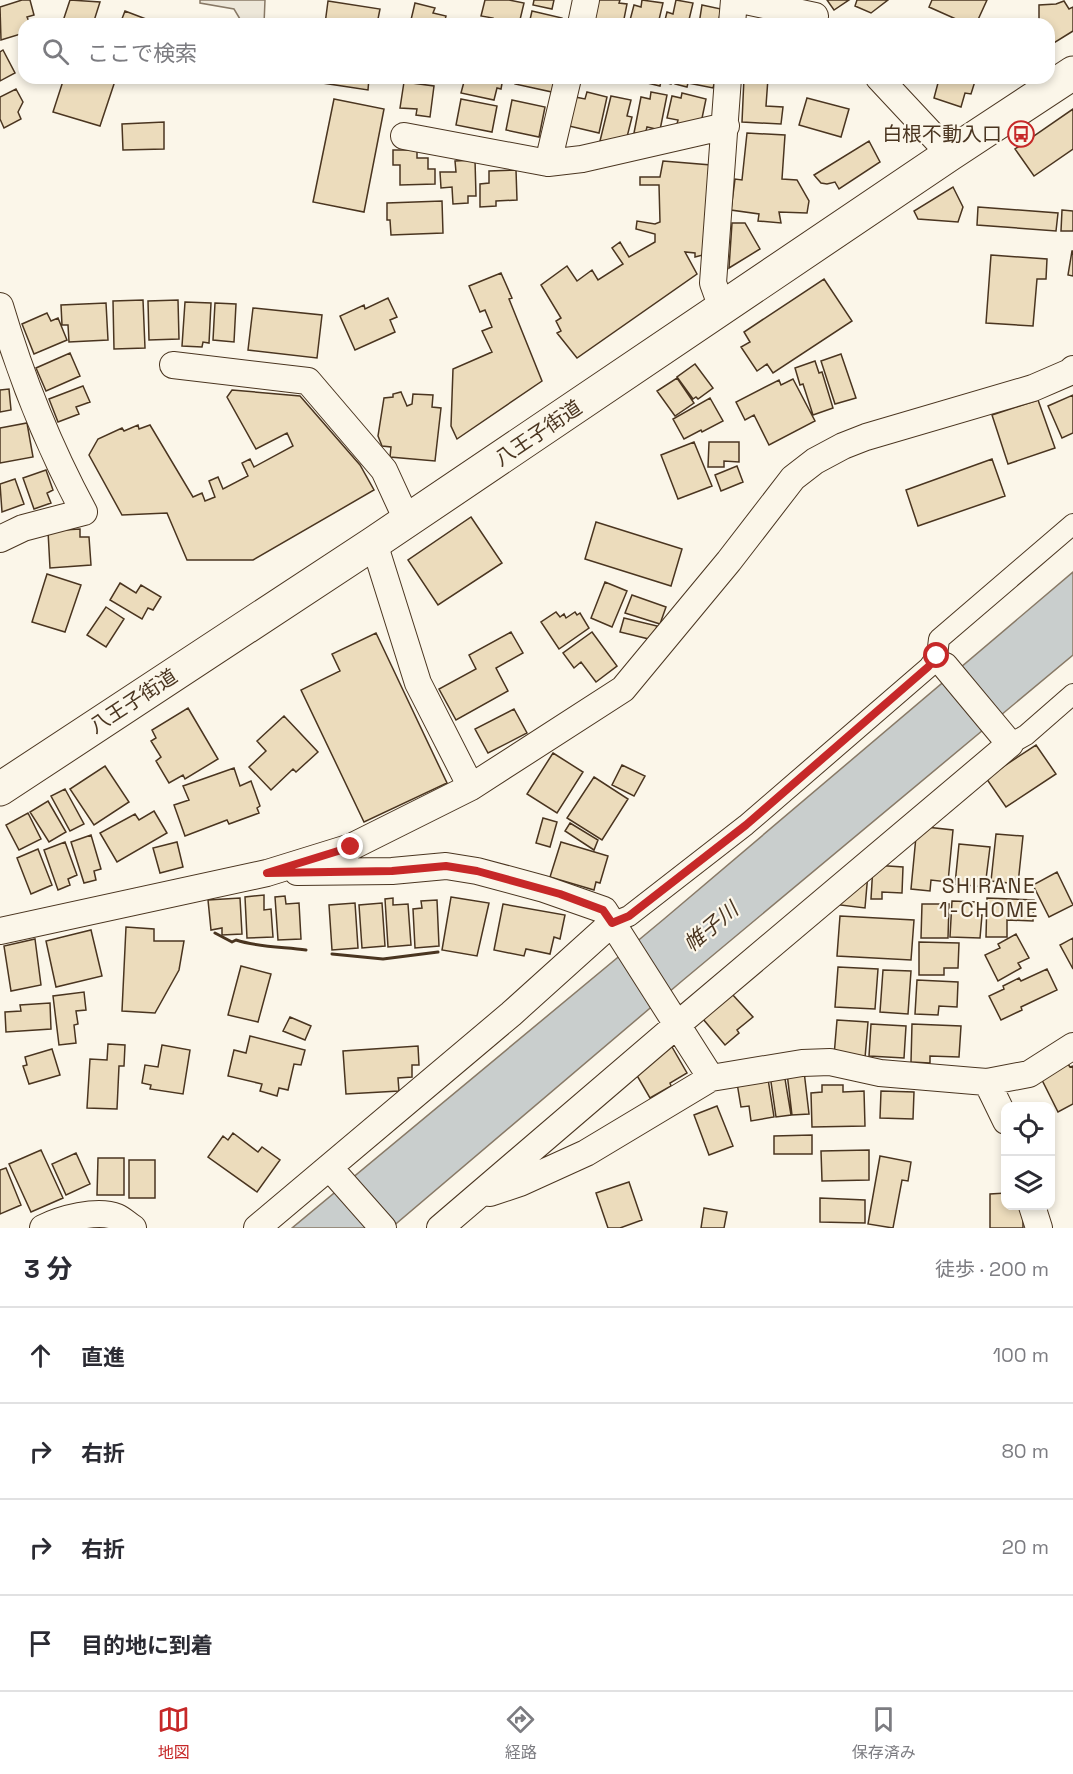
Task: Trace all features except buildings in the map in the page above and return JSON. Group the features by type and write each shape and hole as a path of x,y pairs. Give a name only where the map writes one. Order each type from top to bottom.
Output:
{"highway":[{"name":"八王子街道","path":"0,789 374,543 1073,73"}],"street":[{"path":"582,18 586,0"},
{"path":"732,18 734,0"},
{"path":"741,0 816,13"},
{"path":"548,163 567,84"},
{"path":"722,308 713,283 728,84"},
{"path":"885,84 950,154"},
{"path":"404,136 548,163 582,159 726,126"},
{"path":"0,306 13,348 60,467 84,512 23,528 0,538"},
{"path":"173,365 308,381 384,470 407,520"},
{"path":"0,932 267,873 351,847 471,787 623,689 729,561 793,478 815,461 866,437 1033,388 1073,369"},
{"path":"257,1228 333,1173 511,1014 615,926 746,825 788,789 928,667 937,656 939,639 1073,524"},
{"path":"374,543 418,683 471,787"},
{"path":"945,666 1007,740"},
{"path":"440,1228 675,1023 1007,740 1026,735 1073,694"},
{"path":"267,873 392,871 446,866 477,871 560,894 603,910 711,1078"},
{"path":"475,1198 520,1183 586,1153 711,1078 802,1063 830,1062 880,1073 987,1082 1029,1074 1073,1046"},
{"path":"987,1082 1001,1112"},
{"path":"333,1173 383,1228"},
{"path":"1033,1210 1039,1228"},
{"path":"43,1228 59,1220 90,1215 117,1217 133,1228"}],"shaded area":[{"path":"200,0 265,0 264,18 239,18 234,9 200,3"}],"water":[{"name":"帷子川","path":"1073,572 1073,655 682,981 391,1228 292,1228 664,919"}],"wall":[{"path":"215,933 232,942 236,940 306,950"},
{"path":"332,954 383,959 438,952"}],"place":[{"name":"白根不動入口","path":"1021,134"}],"district":[{"name":"SHIRANE 1-CHOME","path":"989,898"}],"route":[{"path":"351,847 267,873 392,871 446,866 477,871 560,894 603,910 612,923 629,916 746,825 928,667 937,656"}]}
